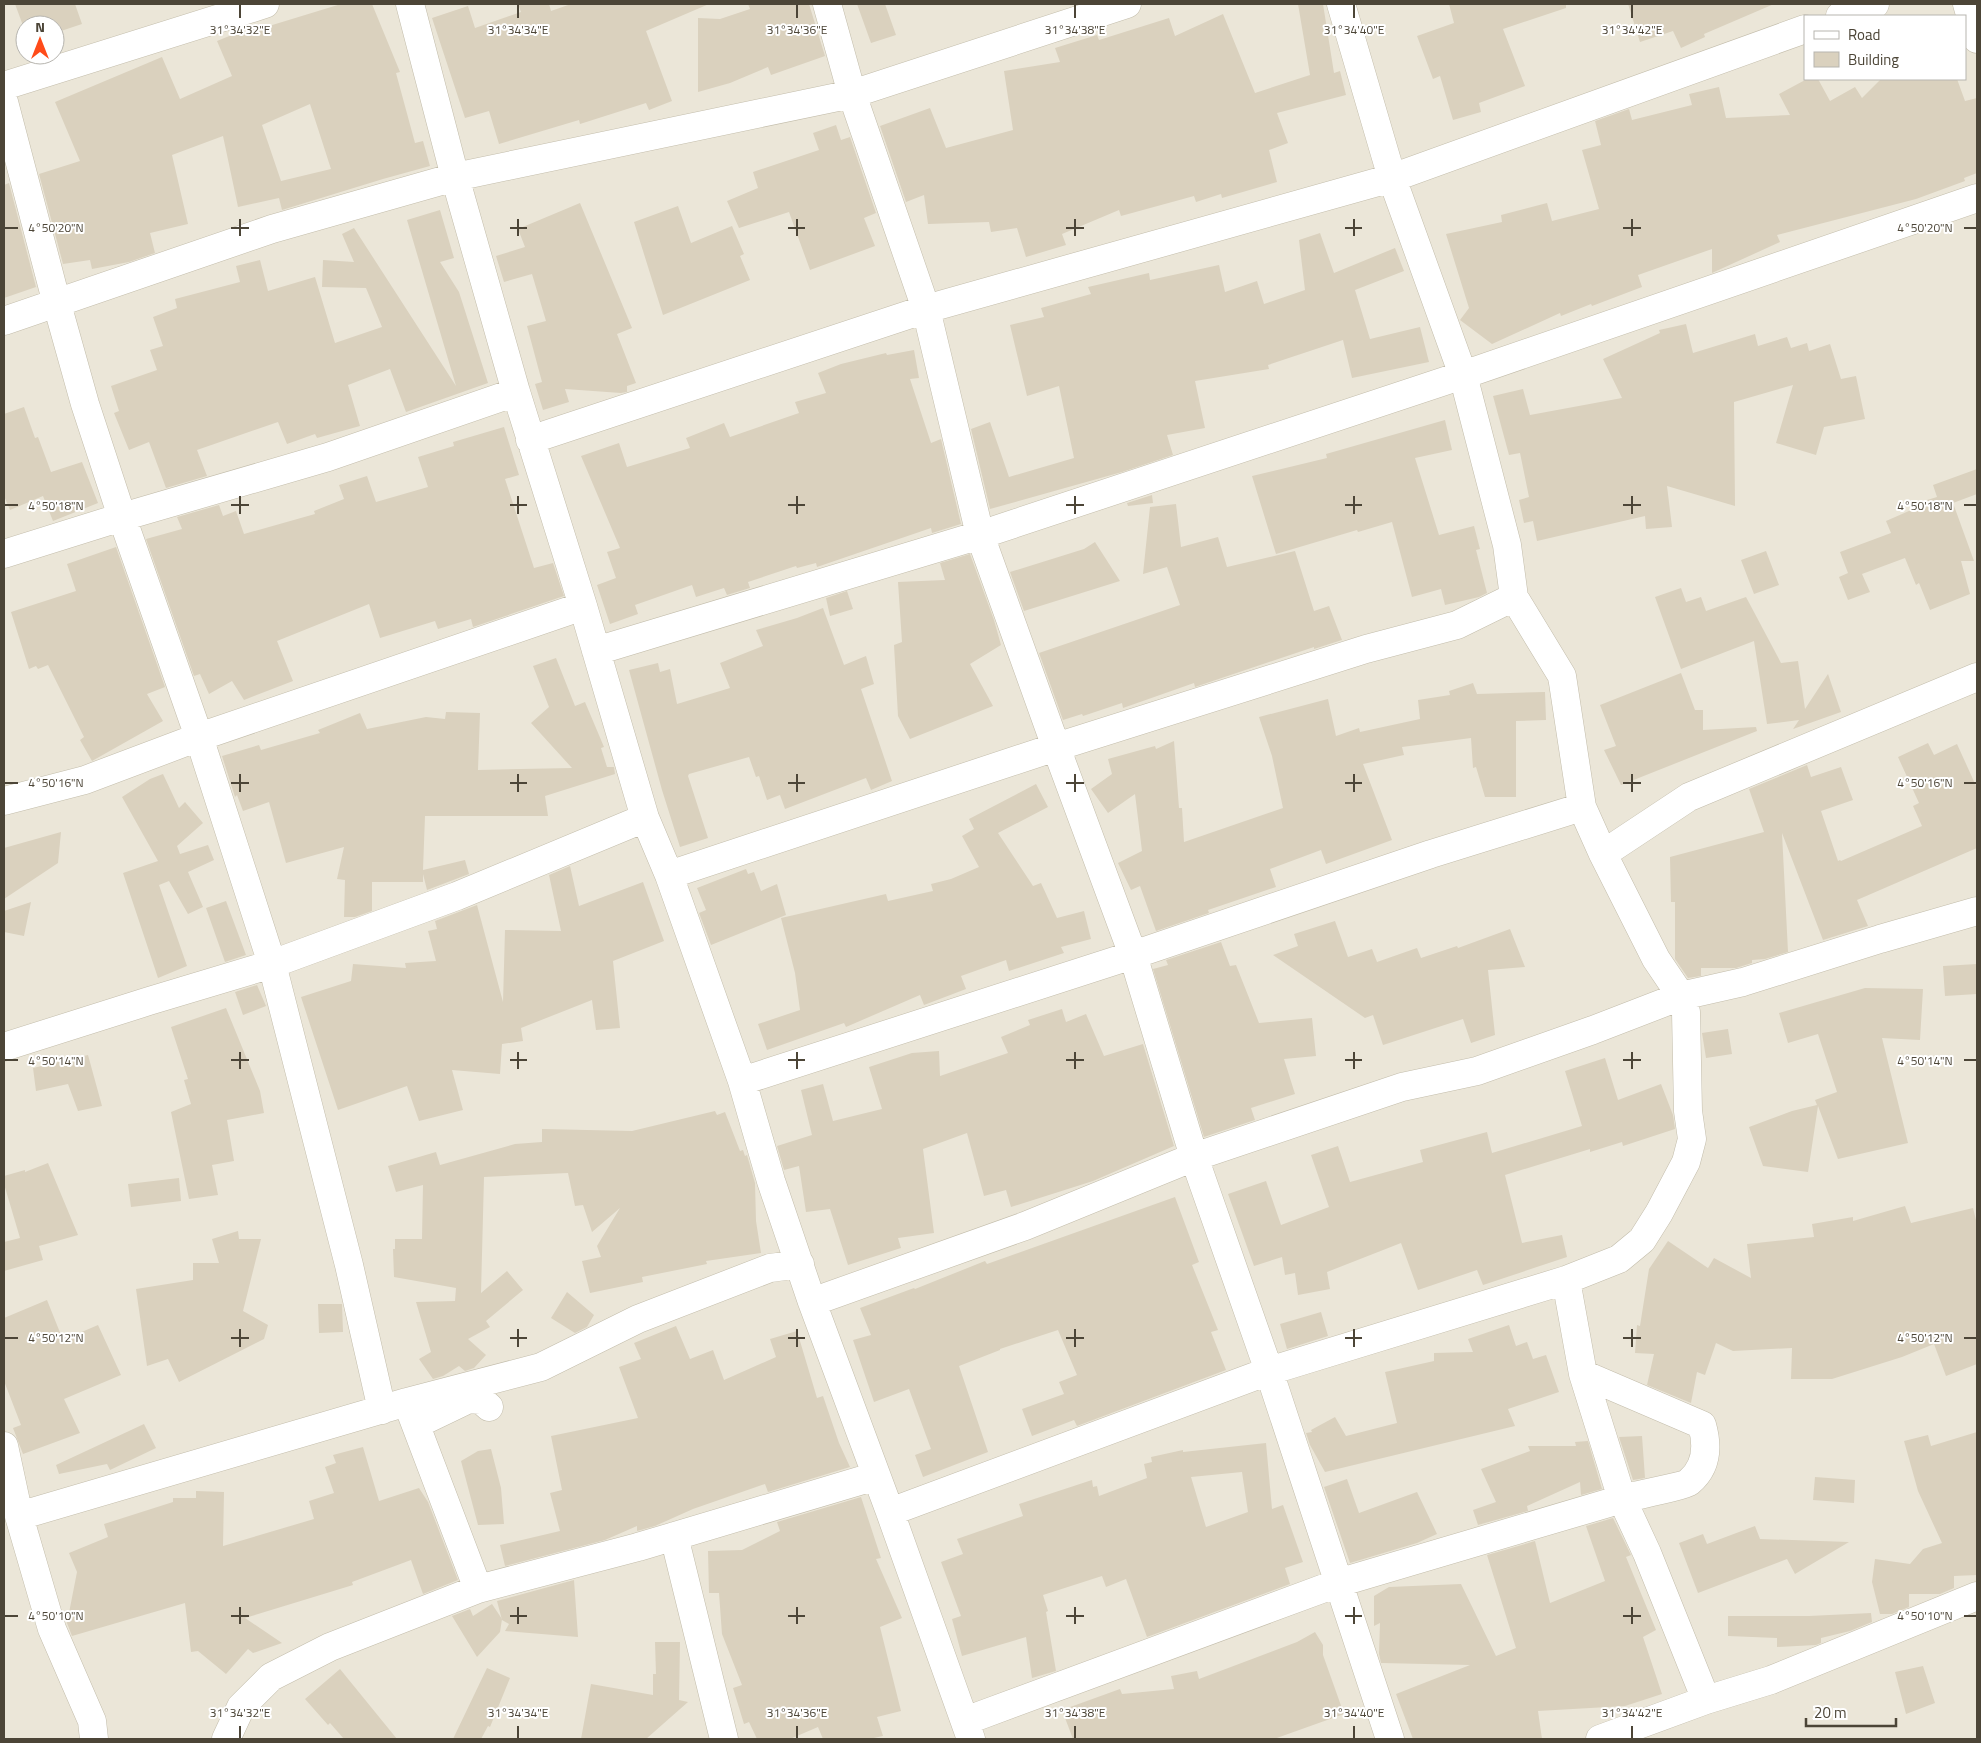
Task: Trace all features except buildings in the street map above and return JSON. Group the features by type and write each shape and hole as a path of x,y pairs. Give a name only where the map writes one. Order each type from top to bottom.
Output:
{"street":[{"path":"4,86 265,4"},
{"path":"410,4 454,177 530,440 583,606 644,818 669,875 742,1082 771,1181 812,1302 968,1730 1338,1583 1622,1499 1689,1483 1705,1461 1706,1438 1702,1425 1583,1374"},
{"path":"826,4 852,94 926,309 980,535 1133,954 1194,1157 1269,1371 1390,1739"},
{"path":"4,322 272,230 454,177 852,94 1127,4"},
{"path":"890,1512 1269,1371 1566,1280 1620,1259 1642,1240 1659,1213 1686,1162 1692,1139 1688,1112 1686,1012 1681,996 1656,959 1603,854 1582,807 1562,676 1514,597 1507,545 1463,375 1392,178 1341,4"},
{"path":"1843,15 1875,4"},
{"path":"1967,4 1977,39"},
{"path":"530,440 926,309 1392,178 1804,29"},
{"path":"4,102 56,304 85,404 122,517 199,737 272,964 349,1265 402,1412 478,1589"},
{"path":"596,651 980,535 1463,375 1977,198"},
{"path":"4,554 122,517 328,457 516,392"},
{"path":"669,875 1056,747 1356,652 1457,625 1514,597"},
{"path":"4,801 85,780 199,737 583,606"},
{"path":"1603,854 1689,797 1977,677"},
{"path":"742,1082 1422,857 1582,807"},
{"path":"4,1047 149,1000 272,964 456,896 644,818"},
{"path":"812,1302 1026,1226 1194,1157 1402,1087 1477,1071 1593,1030 1681,996 1743,982 1880,938 1977,911"},
{"path":"20,1516 402,1412 541,1367 638,1319 770,1268 800,1264"},
{"path":"1566,1280 1583,1374 1622,1499 1706,1700"},
{"path":"402,1412 469,1399 481,1400 489,1407"},
{"path":"4,1446 20,1516 52,1629 92,1721 94,1739"},
{"path":"226,1739 240,1707 271,1677 330,1647 478,1589 674,1536 876,1476"},
{"path":"674,1536 724,1739"},
{"path":"1600,1739 1706,1700 1771,1680 1977,1596"}],"shaded area":[{"path":"4,4 1977,4 1977,1739 4,1739"}]}
